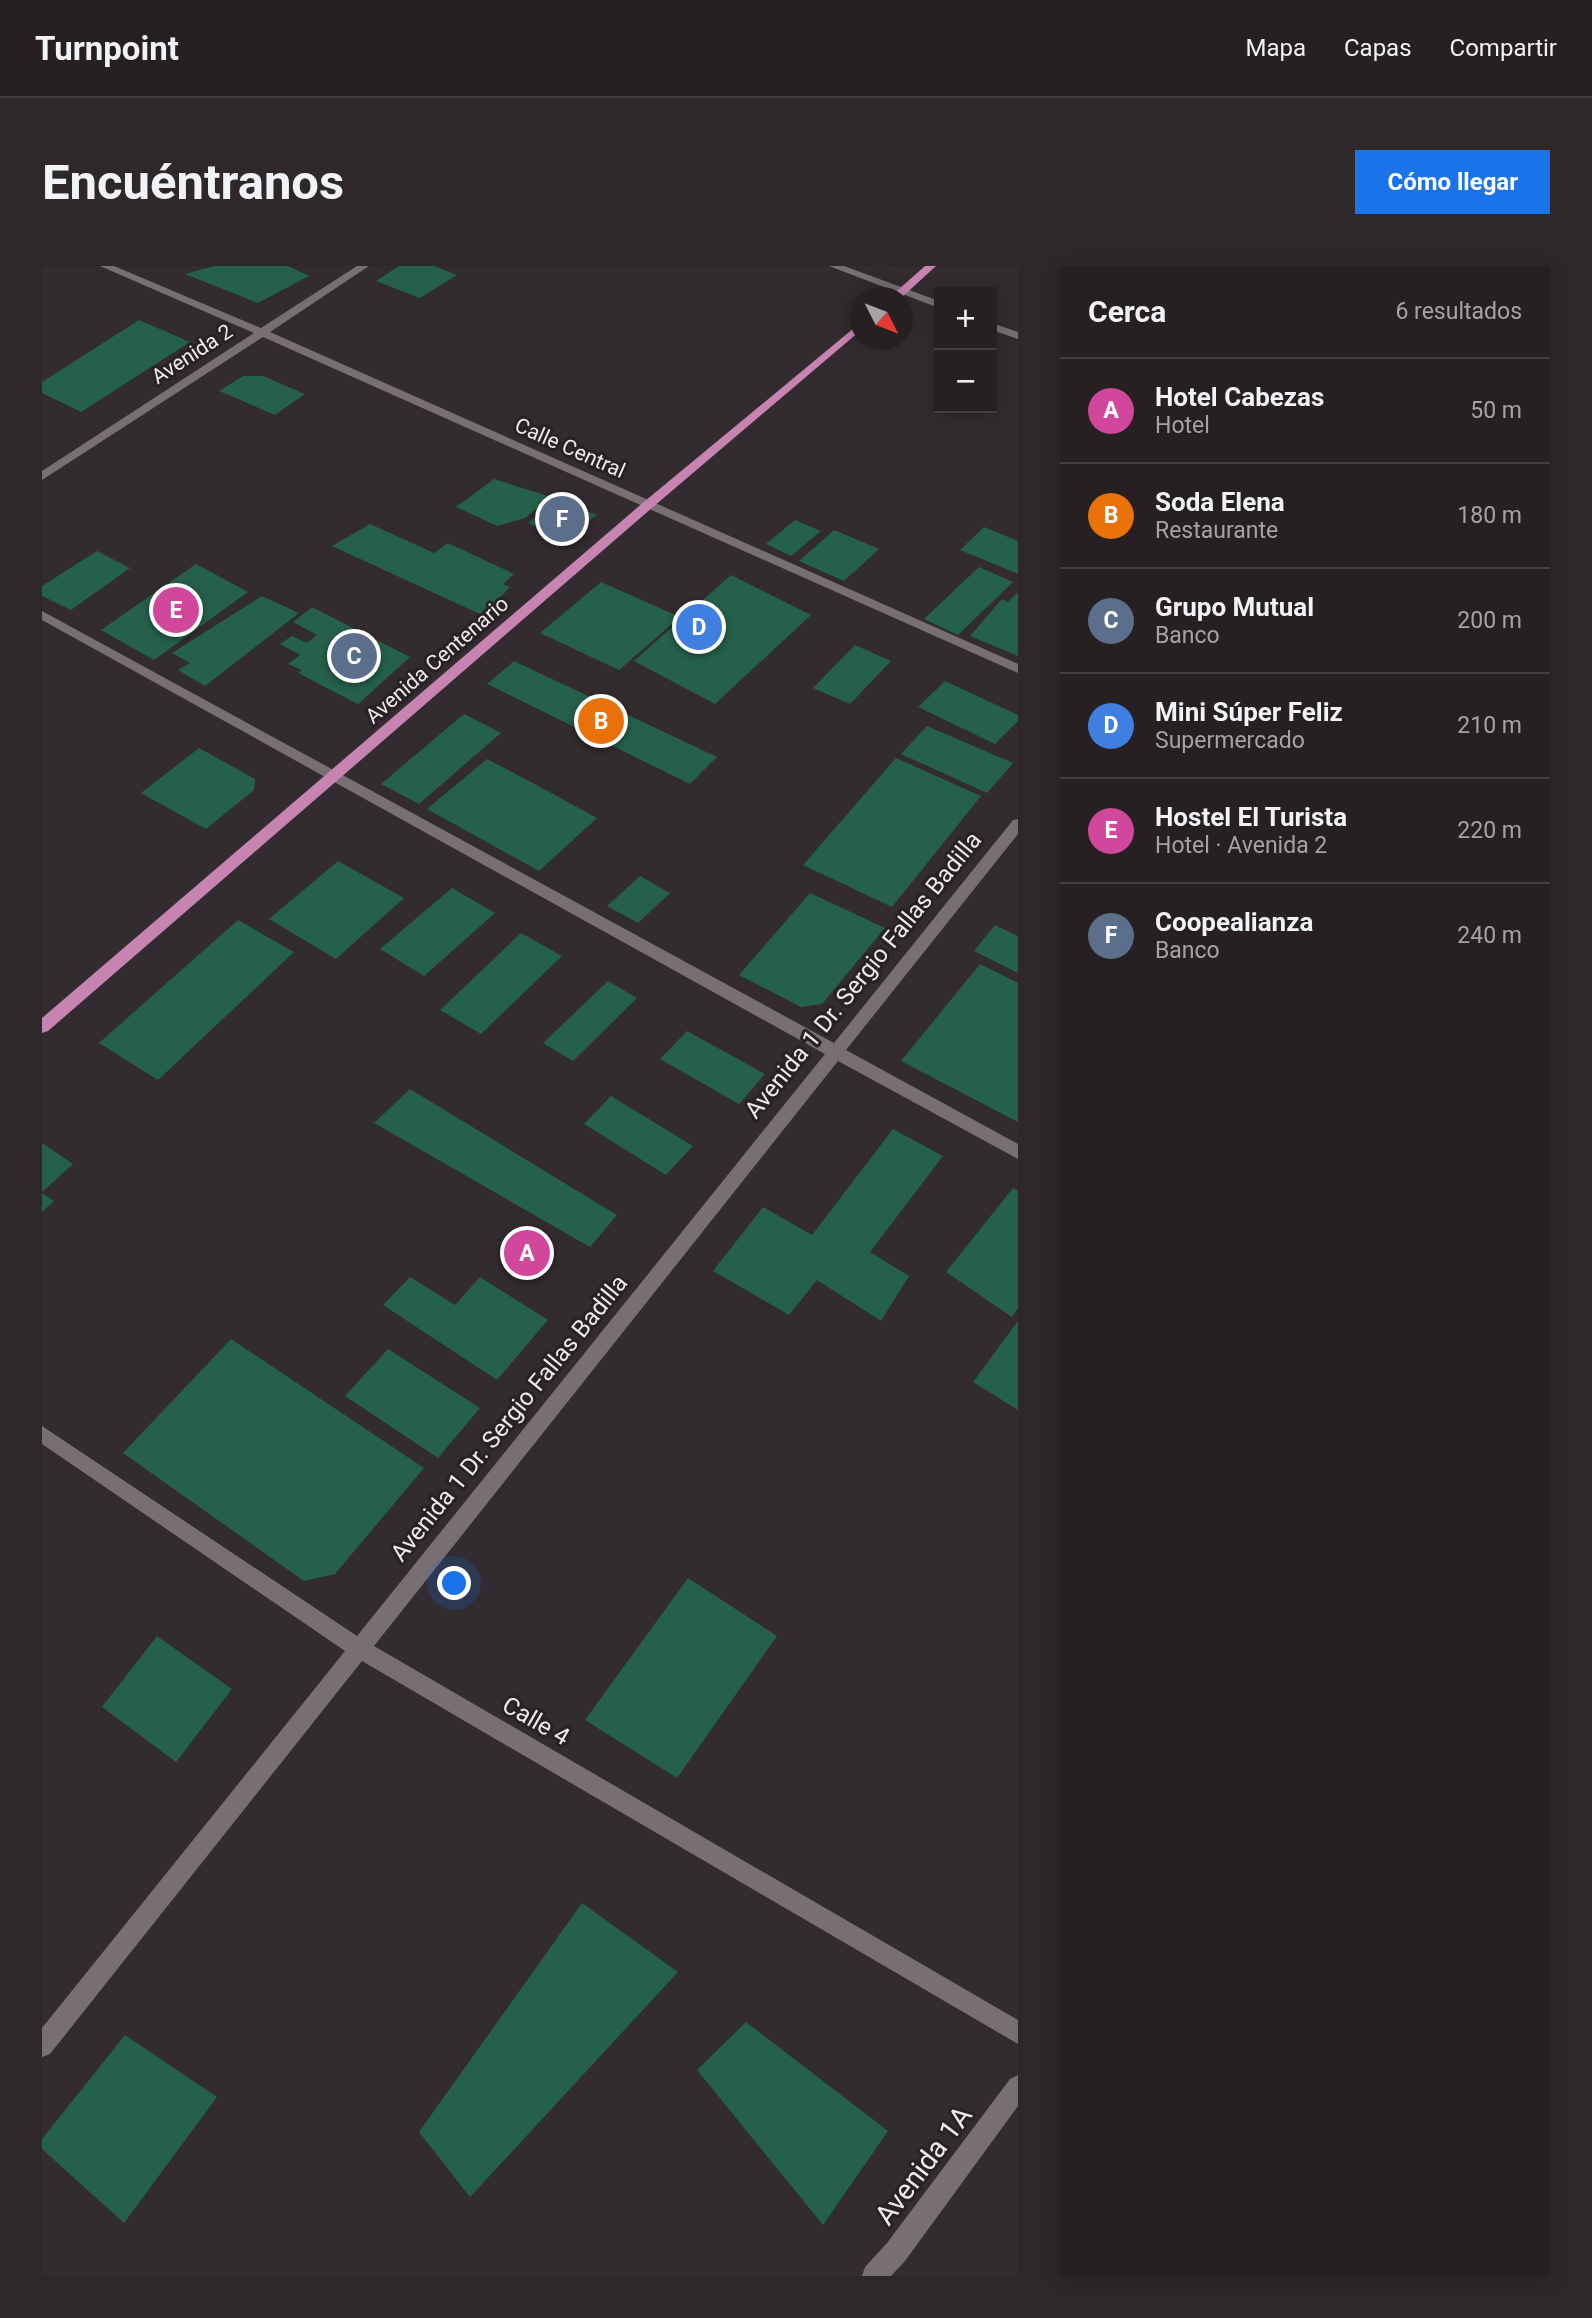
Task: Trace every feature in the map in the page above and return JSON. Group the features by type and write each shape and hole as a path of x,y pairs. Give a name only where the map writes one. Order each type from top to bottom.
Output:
{"main road":[{"path":"906,287 931,266"},
{"name":"Avenida Centenario","path":"42,1027 850,334"}],"street":[{"name":"Calle Central","path":"105,266 261,331 1018,669"},
{"name":"Avenida 2","path":"42,476 364,266"},
{"path":"834,266 882,287"},
{"path":"913,298 934,304"},
{"path":"997,328 1018,336"},
{"path":"42,615 1018,1152"},
{"name":"Avenida 1 Dr. Sergio Fallas Badilla","path":"42,2046 1018,824"},
{"name":"Calle 4","path":"42,1434 358,1648 1018,2033"},
{"name":"Avenida 1A","path":"874,2276 896,2252 1018,2087"}],"building":[{"path":"214,266 288,266 309,276 258,303 185,274"},
{"path":"399,266 434,266 457,275 420,298 376,281"},
{"path":"139,320 190,342 81,412 42,393 42,382"},
{"path":"243,376 263,376 305,394 275,415 219,391"},
{"path":"494,479 551,497 525,518 497,526 456,507"},
{"path":"557,500 597,515 562,541 528,523"},
{"path":"795,520 821,531 791,556 766,544"},
{"path":"370,524 434,553 448,543 514,574 503,584 510,587 482,615 332,546"},
{"path":"984,527 1018,541 1018,574 960,550"},
{"path":"834,530 879,549 844,581 799,561"},
{"path":"97,551 130,568 71,610 42,596 42,586"},
{"path":"196,564 248,592 154,660 101,630"},
{"path":"979,567 1013,582 958,635 924,619"},
{"path":"731,575 811,615 715,704 634,661"},
{"path":"601,582 680,617 619,670 540,633"},
{"path":"1018,592 1018,656 970,636 1002,599 1008,602"},
{"path":"262,596 299,613 205,686 178,670 190,663 172,653"},
{"path":"312,607 410,657 358,704 350,700 298,673 302,670 288,664 300,655 280,644 292,636 307,643 317,635 293,622"},
{"path":"855,645 891,661 850,704 813,688"},
{"path":"514,661 717,757 690,784 487,684"},
{"path":"945,681 1018,715 1018,721 995,744 918,707"},
{"path":"464,714 501,733 419,804 381,784"},
{"path":"927,726 1013,763 987,793 901,754"},
{"path":"199,748 255,779 254,790 206,829 141,793"},
{"path":"896,758 981,796 892,907 803,865"},
{"path":"487,759 597,818 539,871 427,809"},
{"path":"338,861 404,898 336,959 269,919"},
{"path":"640,876 670,893 638,923 607,906"},
{"path":"452,888 495,913 424,976 380,949"},
{"path":"810,893 885,928 822,1004 801,1007 739,975"},
{"path":"238,920 294,952 158,1080 99,1043"},
{"path":"995,925 1018,936 1018,973 974,951"},
{"path":"521,933 562,956 481,1034 440,1010"},
{"path":"980,964 1018,983 1018,1122 901,1061"},
{"path":"608,981 637,998 573,1061 543,1043"},
{"path":"687,1031 765,1074 739,1104 660,1059"},
{"path":"410,1089 617,1215 590,1247 374,1123"},
{"path":"611,1096 693,1146 666,1175 584,1124"},
{"path":"893,1129 943,1156 870,1252 909,1276 881,1321 817,1280 789,1315 713,1271 763,1207 812,1235"},
{"path":"42,1143 73,1164 42,1192"},
{"path":"1013,1188 1018,1191 1018,1308 1012,1317 946,1272"},
{"path":"42,1193 54,1201 42,1212"},
{"path":"410,1277 455,1305 480,1277 548,1320 497,1380 383,1305"},
{"path":"1018,1321 1018,1410 973,1382"},
{"path":"231,1339 424,1468 335,1574 304,1581 123,1453"},
{"path":"388,1349 480,1408 438,1458 345,1396"},
{"path":"688,1578 777,1636 677,1778 585,1720"},
{"path":"157,1636 232,1689 176,1762 102,1707"},
{"path":"582,1903 678,1972 470,2197 419,2132"},
{"path":"746,2022 888,2131 823,2225 697,2070"},
{"path":"125,2035 217,2097 124,2223 42,2149 42,2139"}],"place":[{"name":"Coopealianza","path":"562,519"},
{"name":"Hostel El Turista","path":"176,610"},
{"name":"Mini Súper Feliz","path":"699,627"},
{"name":"Grupo Mutual","path":"354,656"},
{"name":"Soda Elena","path":"601,721"},
{"name":"Hotel Cabezas","path":"527,1253"}]}
